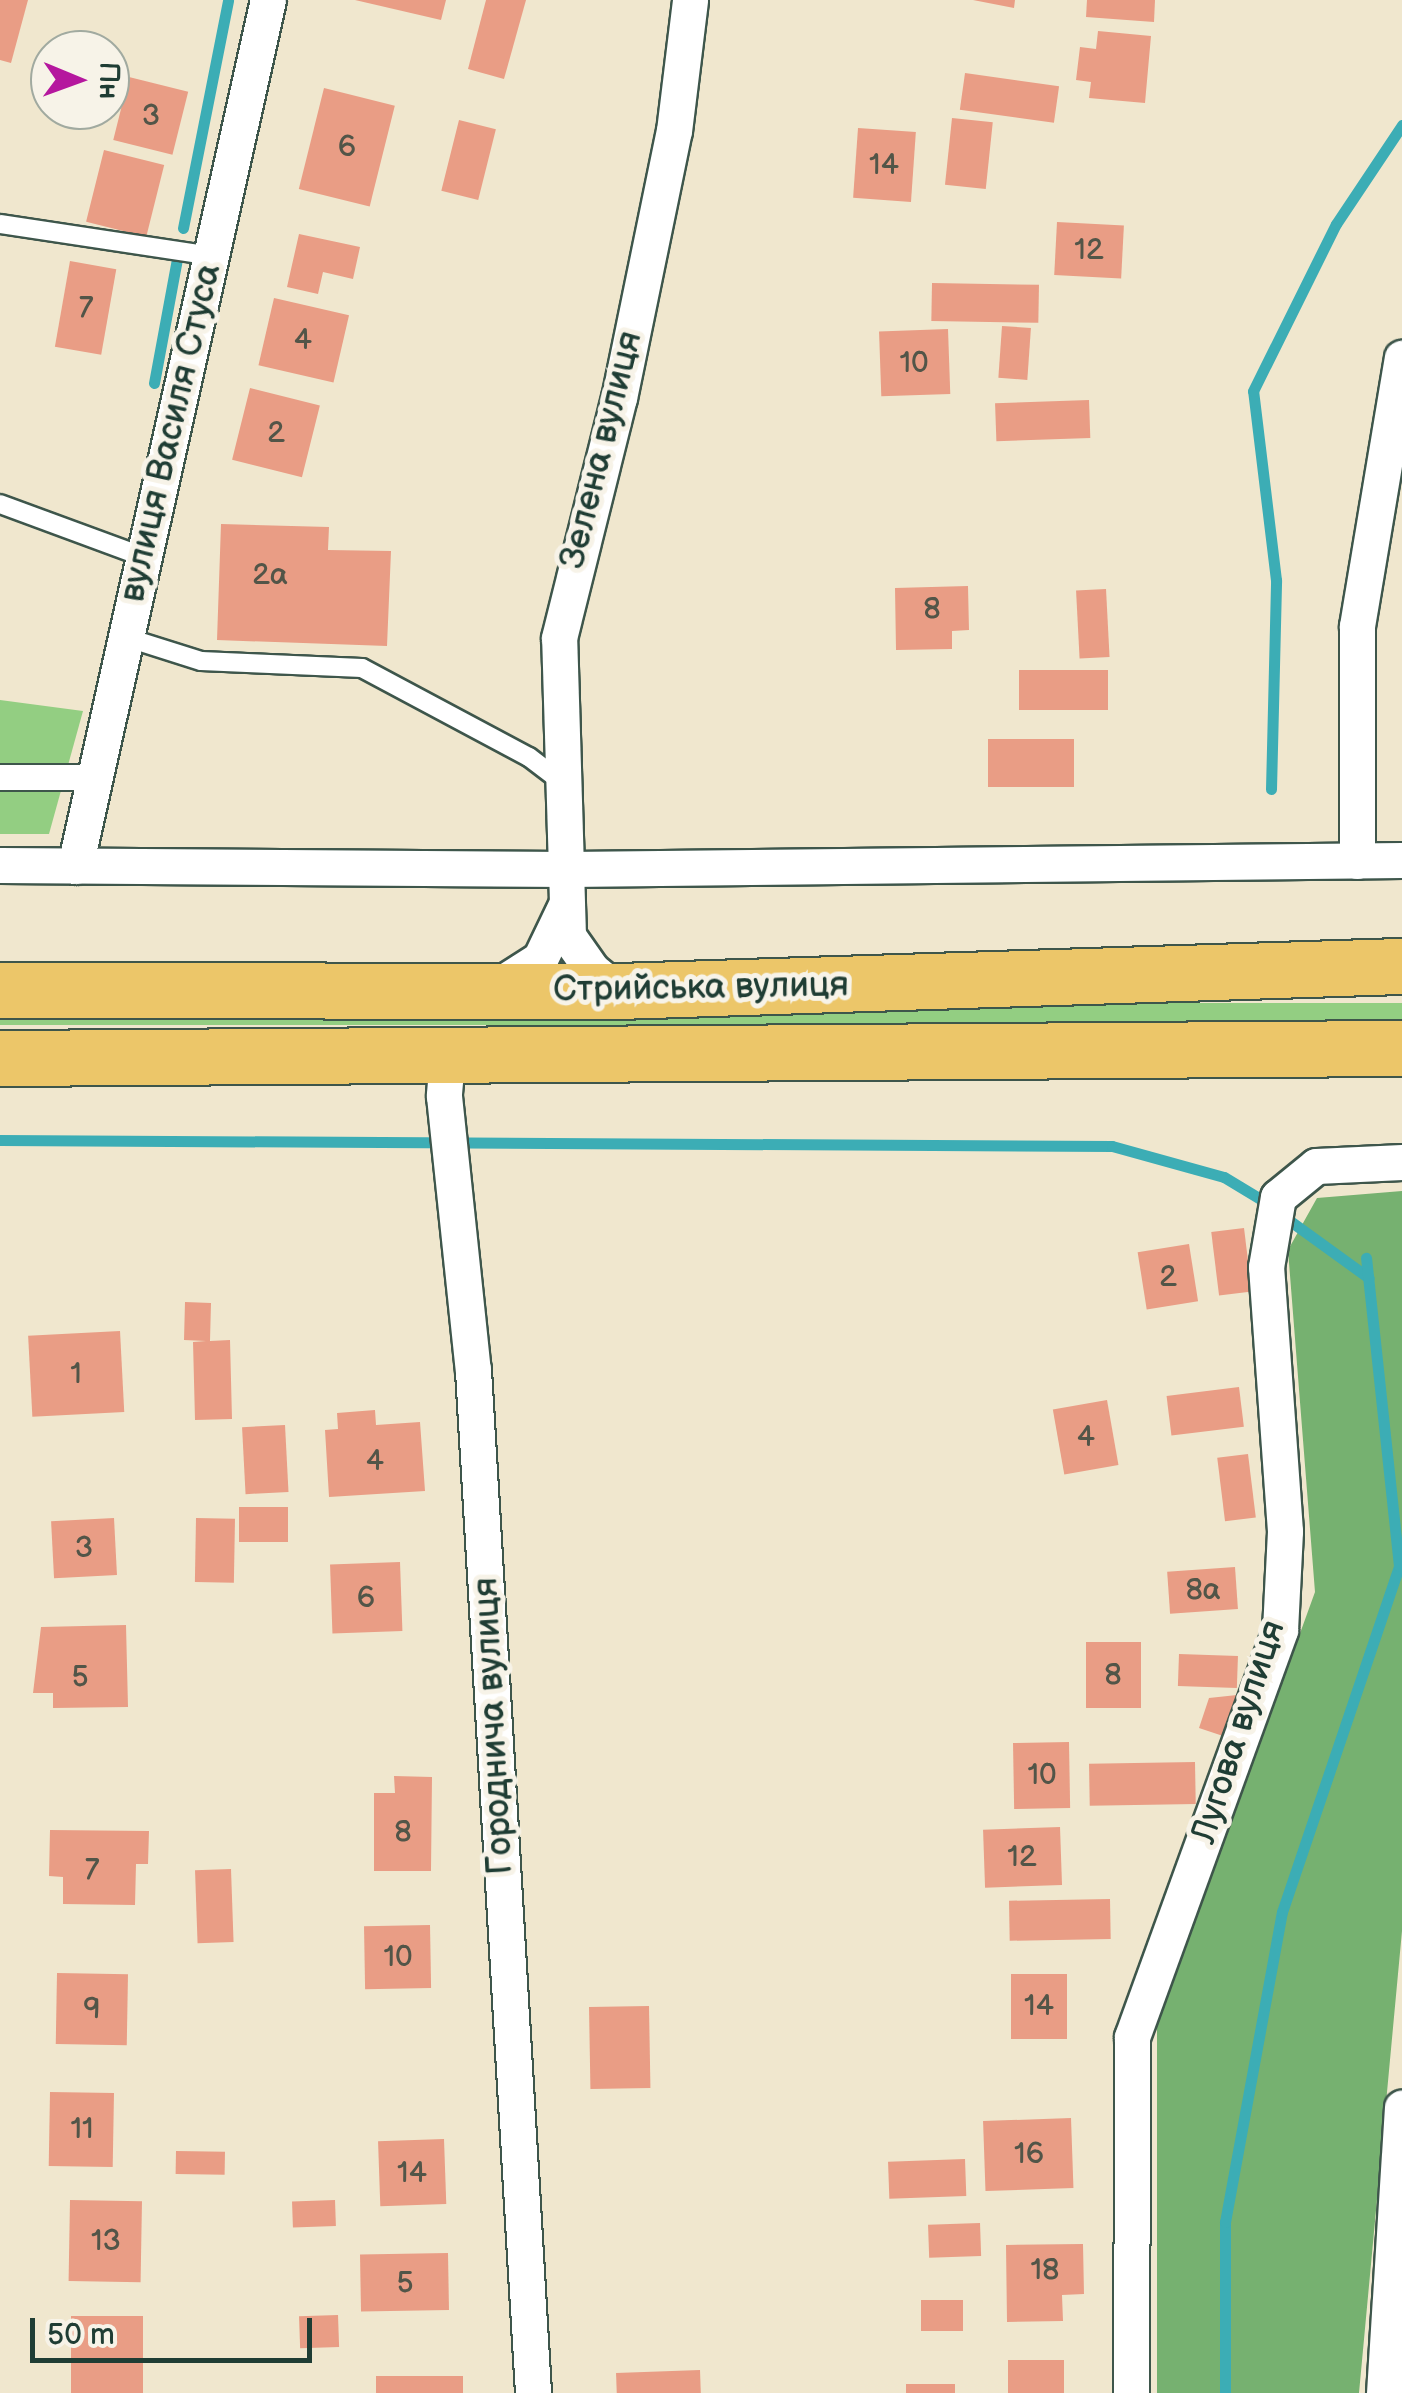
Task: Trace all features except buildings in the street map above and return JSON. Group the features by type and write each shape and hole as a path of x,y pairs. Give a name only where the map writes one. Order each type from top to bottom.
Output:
{"highway":[{"name":"Стрийська вулиця","path":"0,990 618,991 1402,966"},
{"name":"Стрийська вулиця","path":"0,1058 447,1060 1402,1048"}],"street":[{"name":"вулиця Василя Стуса","path":"75,866 268,0"},
{"name":"Зелена вулиця","path":"618,991 576,952 567,887 557,680 562,616 623,379 674,130 690,0"},
{"path":"1357,861 1357,626 1402,358"},
{"path":"0,777 94,777"},
{"path":"0,864 567,887 1402,860"},
{"name":"Зелена вулиця","path":"487,991 540,960 567,887"},
{"name":"Городнича вулиця","path":"447,1060 448,1137 473,1370 533,2393"},
{"name":"Лугова вулиця","path":"1131,2393 1132,2037 1280,1630 1285,1531 1266,1266 1278,1198 1316,1166 1402,1162"},
{"path":"1384,2393 1402,2108"}],"lane":[{"path":"0,224 211,256"},
{"path":"0,504 144,557"},
{"path":"125,637 201,661 362,668 529,757 564,783"}],"green space":[{"path":"0,700 83,711 49,834 0,834"},
{"path":"0,1003 1402,1003 1402,1025 0,1025"},
{"path":"1402,1191 1402,1931 1359,2393 1157,2393 1157,2027 1315,1592 1288,1250 1317,1198"}],"waterway":[{"path":"183,228 228,0"},
{"path":"1271,789 1276,580 1253,391 1336,224 1402,125"},
{"path":"154,383 177,259"},
{"path":"0,1140 1112,1146 1224,1177 1262,1200"},
{"path":"1286,1218 1369,1278"},
{"path":"1225,2393 1225,2222 1282,1912 1399,1566 1366,1258"}]}
